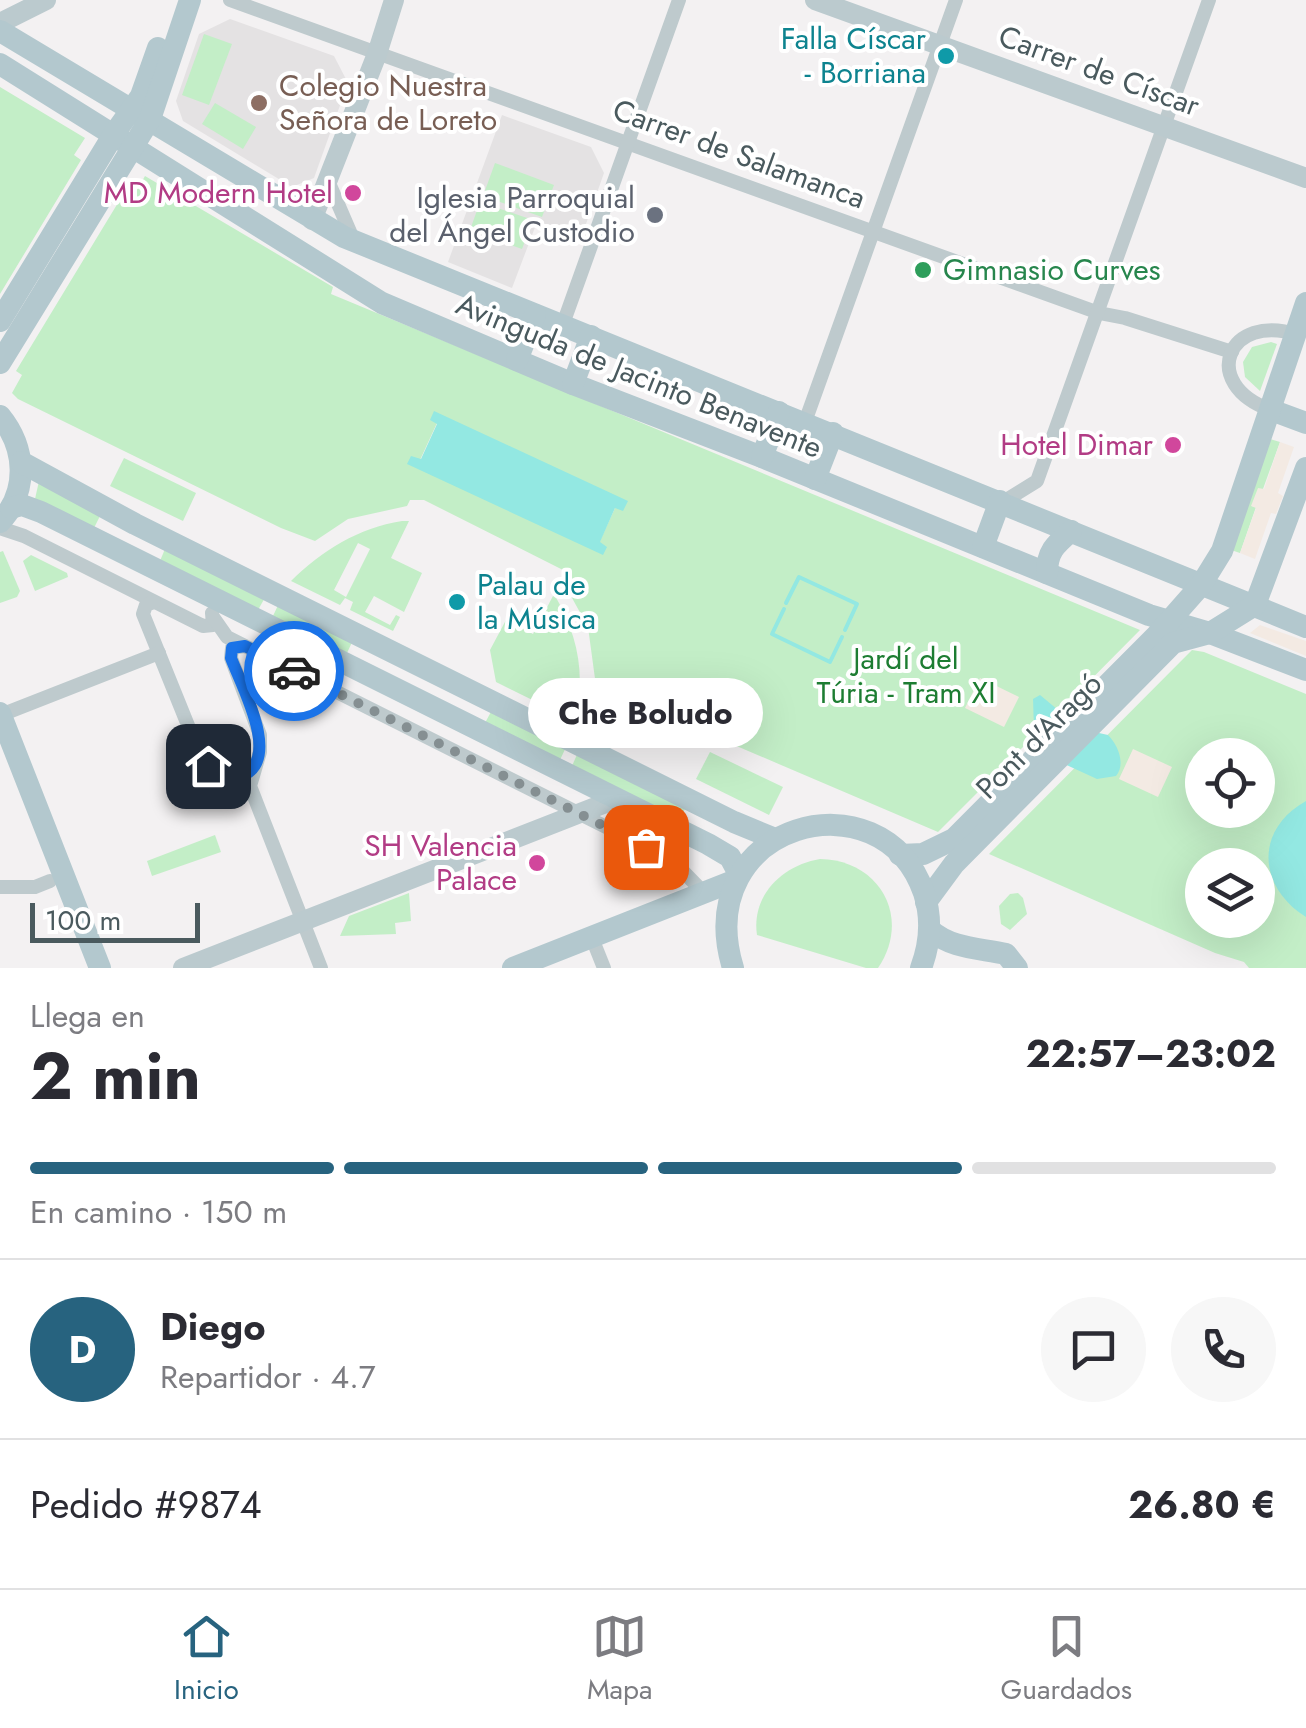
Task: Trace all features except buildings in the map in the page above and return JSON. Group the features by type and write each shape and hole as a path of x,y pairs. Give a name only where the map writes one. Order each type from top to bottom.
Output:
{"main road":[{"path":"141,113 140,96 176,0"},
{"path":"0,322 141,113 190,0"},
{"name":"Avinguda de Jacinto Benavente","path":"0,32 354,242 1306,627"},
{"name":"Avinguda de Jacinto Benavente","path":"0,64 382,303 573,384 1047,573 1166,634"},
{"path":"0,362 102,173"},
{"path":"295,247 312,220"},
{"path":"1166,634 1222,551 1271,410 1302,336 1306,302"},
{"path":"517,360 535,315"},
{"path":"573,384 591,336"},
{"path":"1271,410 1306,422"},
{"path":"762,457 779,412"},
{"path":"0,416 16,442 21,462 21,478 4,519"},
{"path":"815,479 833,433"},
{"path":"21,462 135,524 762,836 775,839"},
{"path":"1255,605 1306,468"},
{"path":"983,547 1002,501"},
{"path":"4,519 30,507 122,552 212,614 378,678 708,844 730,858 737,877"},
{"path":"122,552 132,554 144,545 145,535 135,524"},
{"path":"1047,573 1052,548 1071,530"},
{"name":"Pont d'Aragó","path":"926,902 963,843 1166,634 1210,632 1255,605"},
{"path":"1210,632 1306,670"},
{"path":"378,678 372,665 374,658 395,652"},
{"path":"446,712 465,702 460,685"},
{"path":"0,714 100,968"},
{"path":"0,750 84,968"},
{"path":"708,844 718,846 730,837 731,827 722,816"},
{"path":"733,968 725,941 726,909 737,877 755,854 775,839 820,824 855,828 887,844 914,872 926,902 930,930 920,968"},
{"name":"Pont d'Aragó","path":"900,855 924,854 963,843"},
{"path":"513,968 705,894 737,877"},
{"path":"930,930 982,961 1006,954 1018,968"}],"street":[{"path":"0,23 46,0"},
{"name":"Carrer de Salamanca","path":"230,0 1099,313 1232,352"},
{"path":"312,220 329,183 394,0"},
{"path":"563,324 679,0"},
{"name":"Carrer de Císcar","path":"814,0 1306,178"},
{"path":"805,422 956,0"},
{"path":"1002,501 1036,481 1209,0"},
{"path":"329,183 354,242"},
{"path":"1271,410 1247,400 1234,385 1229,368 1232,352 1238,342 1258,330 1277,329 1302,336"},
{"path":"4,519 24,536 154,602 212,614 225,636 672,860 705,894"},
{"path":"154,602 146,605 143,614 202,760 232,778 254,767"},
{"path":"212,614 216,635 231,658 260,736 260,752 250,786 321,968"},
{"path":"231,658 232,648 245,646"},
{"path":"0,714 159,653"},
{"path":"183,968 616,799"},
{"path":"0,887 35,887 50,881"},
{"path":"592,938 604,968"}],"shaded area":[{"name":"Colegio Nuestra Señora de Loreto","path":"230,19 334,56 348,83 314,178 292,187 183,121 176,101 199,34"},
{"path":"502,115 591,147 604,173 581,238 537,222 512,288 448,262"}],"green space":[{"path":"204,34 232,44 209,105 182,95"},
{"path":"0,87 85,138 74,155 81,160 0,294"},
{"path":"215,103 256,127 243,149 202,124"},
{"path":"495,163 554,185 542,217 483,196"},
{"name":"Jardí del Túria - Tram XI","path":"145,176 333,287 331,294 1140,630 1036,735 1047,756 1024,746 938,832 596,686 588,627 566,587 570,579 563,570 424,500 410,500 407,506 348,519 315,541 281,528 12,393 22,375 16,371 127,188 135,193","holes":["437,423 615,508 599,543 411,456 420,460"]},
{"path":"480,202 533,220 522,249 470,230"},
{"path":"1277,344 1260,391 1245,377 1243,362 1252,347"},
{"path":"1270,439 1280,442 1263,489 1252,506 1256,507 1240,553 1231,550"},
{"path":"124,458 196,493 183,521 110,486"},
{"path":"39,481 102,512 94,528 35,499"},
{"path":"409,521 391,558 422,573 404,612 374,596 365,612 390,625 396,615 400,617 393,631 350,610 353,602 345,598 340,605 291,581 342,542","holes":["358,543 370,549 346,597 334,590"]},
{"path":"167,544 267,594 258,610 160,561"},
{"path":"3,551 20,591 17,597 0,603 0,552"},
{"path":"31,555 68,577 35,591 23,561"},
{"path":"554,594 578,655 580,687 575,721 496,682 490,650 506,620 533,634"},
{"path":"280,601 354,638 347,653 273,616"},
{"path":"1192,650 1306,694 1306,968 1249,968 1244,962 1215,953 989,854"},
{"path":"493,708 567,745 560,760 485,723"},
{"path":"579,750 687,805 679,820 572,766"},
{"path":"710,752 783,787 769,815 696,779"},
{"path":"215,835 221,852 152,876 147,861"},
{"path":"820,859 859,869 884,895 892,930 878,968 866,968 757,935 759,907 772,884 794,868"},
{"path":"409,893 411,921 395,923 396,934 340,936 349,916"},
{"path":"1018,893 1027,914 1010,930 1001,924 999,906 1010,894"}],"sand":[{"path":"1280,442 1294,447 1278,493 1283,496 1276,514 1271,513 1255,559 1240,553 1256,508 1251,506 1258,488 1264,489"},
{"path":"1260,625 1306,641 1306,656 1250,633"},
{"path":"980,678 1019,697 1004,727 965,708"},
{"path":"1133,749 1172,767 1158,797 1119,779"}],"water":[{"path":"434,411 628,501 623,511 615,508 600,542 607,547 603,555 407,464 411,456 421,459 437,424 430,420"},
{"path":"1040,695 1081,729 1108,735 1120,755 1116,776 1097,779 1047,756 1035,729 1033,699"},
{"path":"1306,801 1306,917 1290,905 1275,884 1275,848 1269,848 1270,843 1289,813"}],"waterway":[{"path":"786,603 799,577 857,604 845,630"},
{"path":"784,609 772,634 830,662 842,637"}],"way so far":[{"path":"294,671 646,847"}],"place":[{"name":"Falla Císcar - Borriana","path":"946,56"},
{"name":"Colegio Nuestra Señora de Loreto","path":"259,103"},
{"name":"MD Modern Hotel","path":"353,193"},
{"name":"Iglesia Parroquial del Ángel Custodio","path":"655,215"},
{"name":"Gimnasio Curves","path":"923,270"},
{"name":"Hotel Dimar","path":"1173,445"},
{"name":"Palau de la Música","path":"457,602"},
{"name":"Che Boludo","path":"646,847"},
{"name":"SH Valencia Palace","path":"537,863"}],"route":[{"path":"208,766 224,776 241,776 254,767 260,752 260,736 231,658 232,648 245,646 294,671"}]}
